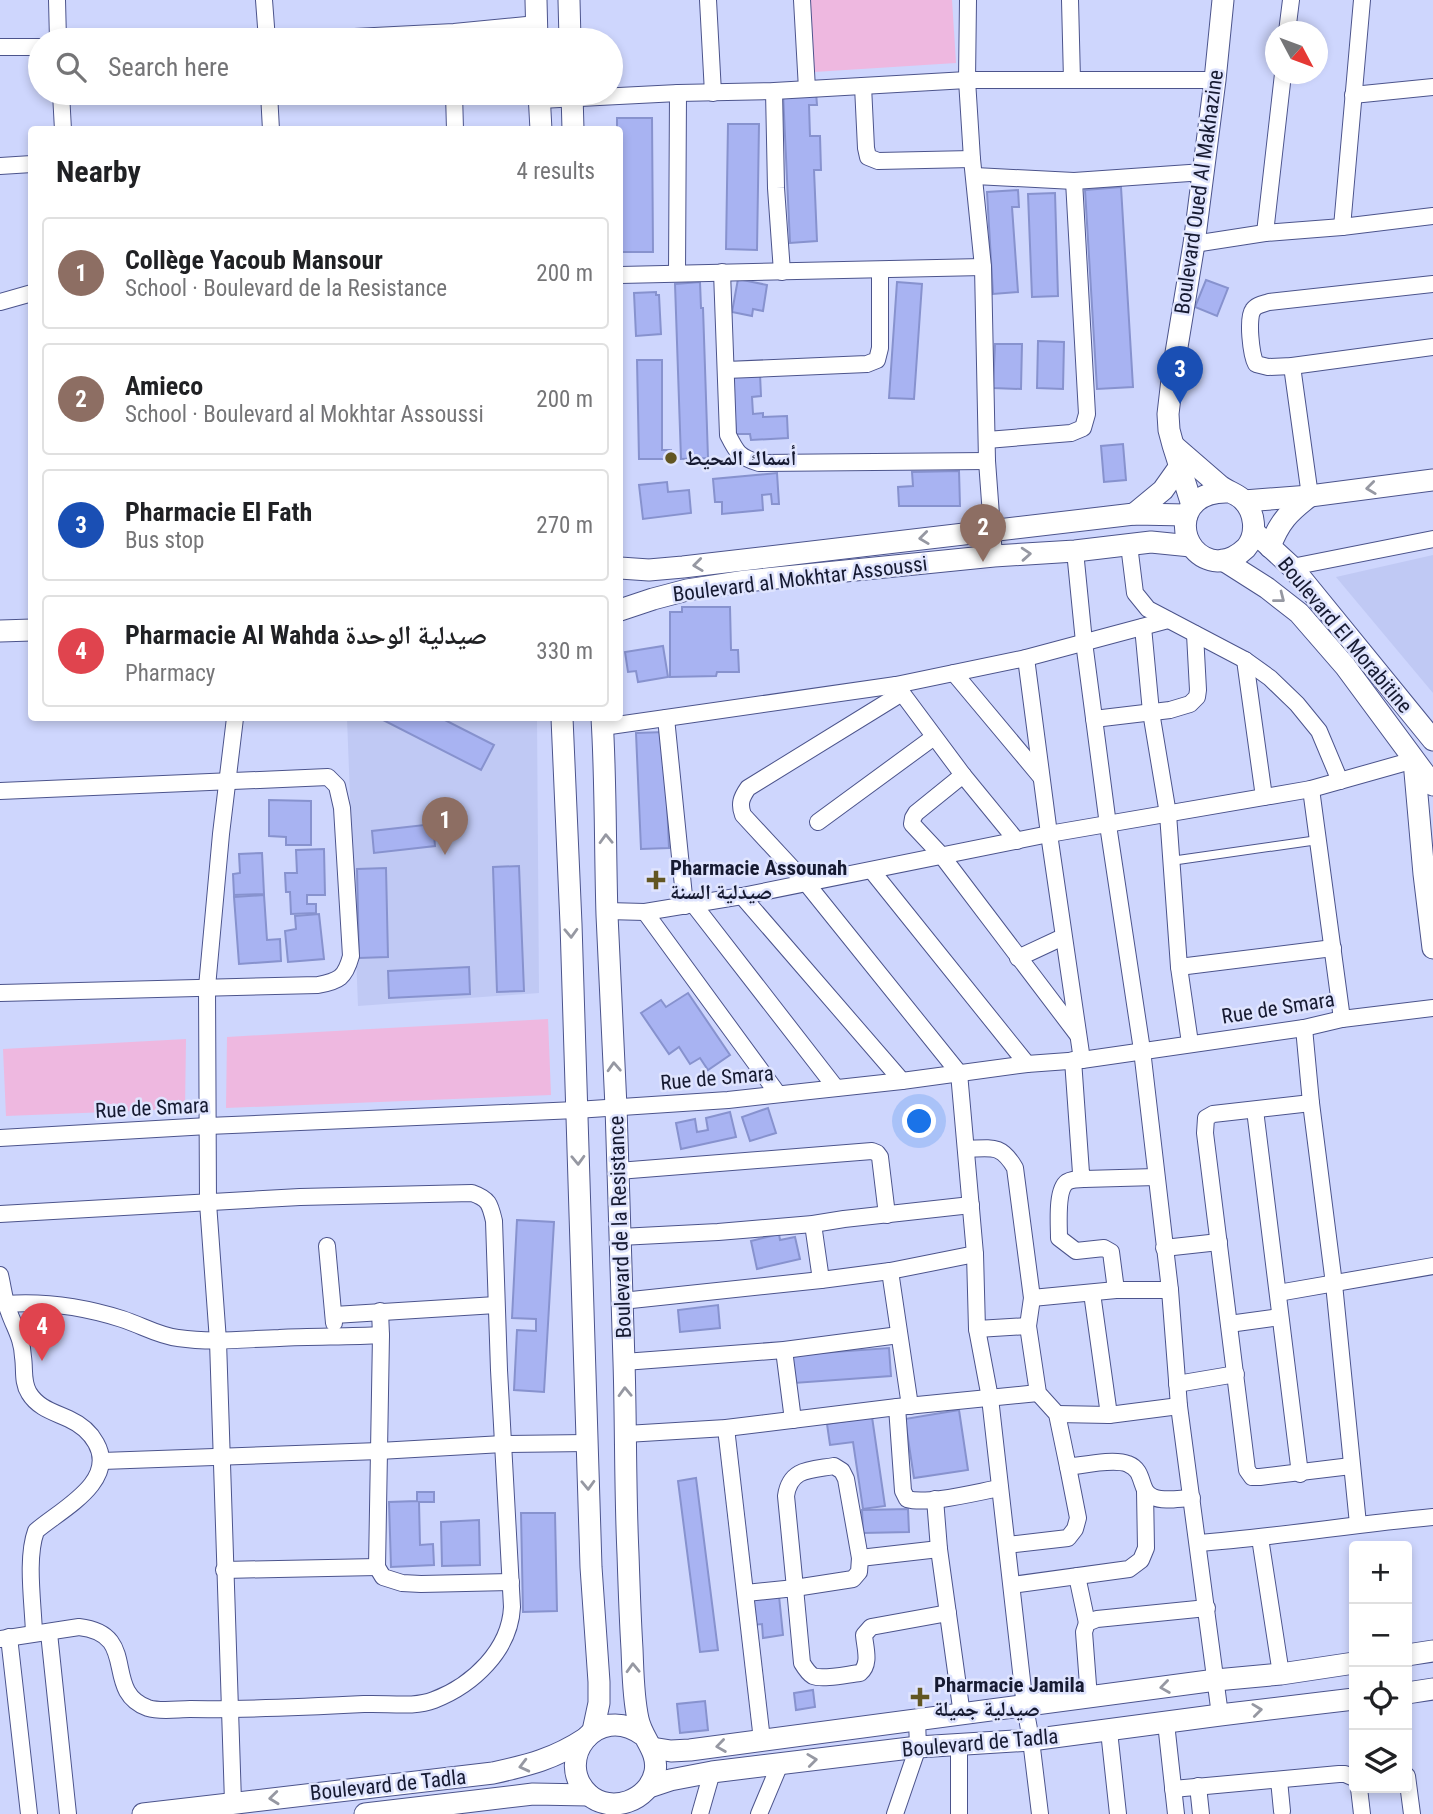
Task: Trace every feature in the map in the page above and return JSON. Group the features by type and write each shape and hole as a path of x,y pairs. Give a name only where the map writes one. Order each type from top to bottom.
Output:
{"main road":[{"path":"536,0 537,28"},
{"path":"569,0 570,28"},
{"name":"Boulevard Oued Al Makhazine","path":"1189,510 1169,430 1168,414 1204,172 1223,0"},
{"path":"540,105 541,126"},
{"path":"572,105 573,126"},
{"path":"1173,445 1235,496 1253,515 1254,532 1248,546 1237,556 1223,560 1208,558 1191,546 1185,531 1189,510 1202,496 1214,492 1235,496 1310,496 1433,480"},
{"path":"1134,514 1163,490 1180,466"},
{"path":"1270,547 1283,520 1310,496"},
{"name":"Boulevard al Mokhtar Assoussi","path":"623,569 682,567 1134,514 1189,510"},
{"name":"Boulevard El Morabitine","path":"1254,532 1292,567 1433,740"},
{"name":"Boulevard al Mokhtar Assoussi","path":"623,609 699,588 746,581 1151,542 1191,546"},
{"name":"Boulevard El Morabitine","path":"1223,560 1267,588 1299,613 1345,666 1433,785"},
{"path":"0,631 28,630"},
{"path":"1411,714 1428,871 1433,948"},
{"name":"Boulevard de la Resistance","path":"562,721 591,1567 599,1682 599,1703 589,1735 580,1746 576,1757 576,1767 582,1787 594,1803"},
{"name":"Boulevard de la Resistance","path":"602,722 633,1681 638,1722 655,1755 655,1772 646,1789 641,1814"},
{"path":"1412,1654 1433,1651"},
{"name":"Boulevard de Tadla","path":"648,1742 671,1751 690,1750 1349,1664"},
{"path":"1412,1692 1433,1689"},
{"name":"Boulevard de Tadla","path":"646,1789 670,1780 712,1772 918,1747 1031,1740 1349,1700"},
{"path":"589,1735 610,1725 622,1725 634,1728 648,1742"},
{"name":"Boulevard de Tadla","path":"143,1814 492,1773 546,1760 589,1735"},
{"path":"594,1803 621,1804 638,1798 646,1789"},
{"name":"Boulevard de Tadla","path":"365,1814 522,1795 594,1803"}],"street":[{"path":"57,0 58,28"},
{"path":"264,0 266,28"},
{"path":"708,0 713,93"},
{"path":"802,0 807,89"},
{"path":"968,0 967,80 983,267 986,461 994,556"},
{"path":"1069,0 1072,80"},
{"path":"1288,21 1291,0"},
{"path":"1342,227 1362,0"},
{"path":"0,47 28,47"},
{"path":"623,94 774,91 967,80 1216,80"},
{"path":"1265,233 1282,84"},
{"path":"863,86 868,157 878,161 972,159"},
{"path":"1353,95 1433,87"},
{"path":"774,91 776,188 782,272"},
{"path":"677,273 678,93"},
{"path":"62,105 63,126"},
{"path":"270,105 271,126"},
{"path":"454,105 455,126"},
{"path":"0,166 28,164"},
{"path":"975,176 1074,181 1204,172"},
{"path":"987,440 1070,433 1083,428 1086,422 1074,181"},
{"path":"1194,244 1265,233 1433,216"},
{"path":"623,275 983,267"},
{"path":"726,370 867,364 877,360 880,348 880,270"},
{"path":"722,272 728,435 736,452 759,463 986,461"},
{"path":"1433,284 1269,302 1257,306 1250,316 1253,360 1262,366 1292,366 1433,347"},
{"path":"0,302 28,294"},
{"path":"1292,366 1310,496"},
{"path":"1292,567 1433,539"},
{"path":"1129,545 1135,593 1148,609 1245,660 1270,678 1320,731 1340,781"},
{"path":"1074,551 1108,825 1142,1050 1170,1290 1179,1406 1220,1715"},
{"path":"623,721 666,718 899,689 1168,620"},
{"path":"1143,627 1151,712 1168,814 1180,967 1190,1043"},
{"path":"1094,719 1190,704 1197,697 1198,690 1195,634"},
{"path":"1026,658 1077,1034 1081,1173 1084,1179"},
{"path":"1245,660 1264,797"},
{"path":"954,673 1041,776"},
{"path":"899,689 963,775 1017,841"},
{"path":"899,689 748,788 742,798 741,807 743,815 807,884 959,1073 975,1254 977,1329 990,1398 1025,1707 1041,1814"},
{"path":"666,718 690,905 836,1088"},
{"path":"233,1802 224,1570 223,1456 208,1203 207,987 235,721"},
{"path":"818,822 934,737"},
{"path":"607,911 645,912 743,896 1049,834 1311,789 1414,760"},
{"path":"963,775 921,808 912,818 912,824 942,856 1077,1034"},
{"path":"0,791 328,777 337,786 342,808 351,956 344,976 318,985 0,993"},
{"path":"1311,789 1342,1019"},
{"path":"872,871 1027,1064"},
{"path":"743,896 902,1081"},
{"path":"645,912 778,1094"},
{"path":"1018,958 1063,937"},
{"path":"1180,967 1334,948"},
{"name":"Rue de Smara","path":"0,1138 728,1100 1077,1060 1342,1019 1433,1008"},
{"path":"1304,1027 1358,1524"},
{"path":"1311,1103 1213,1114 1206,1118 1205,1124 1247,1470 1256,1478 1351,1466"},
{"path":"1255,1110 1300,1474"},
{"path":"967,1149 993,1147 1002,1151 1015,1168 1032,1298 1027,1326 1038,1392 1056,1414 1078,1518 1075,1529 1068,1538 1007,1545"},
{"path":"618,1171 872,1151 880,1157 887,1215"},
{"path":"1116,1290 1111,1252 1104,1248 1076,1251 1059,1238 1060,1195 1064,1184 1070,1180 1156,1177"},
{"path":"0,1214 300,1197 472,1193 485,1198 494,1221 511,1621 501,1644 481,1671 451,1692 432,1701 413,1704 231,1710 151,1709 135,1702 126,1691 118,1655 112,1643 88,1628 5,1638 29,1814"},
{"path":"620,1237 813,1224 971,1205"},
{"path":"813,1224 821,1280"},
{"path":"1164,1248 1219,1242"},
{"path":"327,1245 334,1338"},
{"path":"622,1301 821,1280 975,1254"},
{"path":"1278,1293 1433,1266"},
{"path":"890,1270 899,1335 907,1499 935,1499 1000,1488"},
{"path":"0,1275 6,1304 19,1332 24,1382 29,1393 41,1406 85,1428 94,1439 102,1461 94,1482 86,1492 36,1531 32,1546 31,1559 68,1814"},
{"path":"1032,1298 1116,1290 1170,1290"},
{"path":"1092,1293 1109,1415"},
{"path":"6,1304 51,1303 75,1306 123,1319 175,1338 218,1341 381,1335"},
{"path":"334,1315 496,1305"},
{"path":"380,1311 377,1567 383,1577 402,1583 511,1582"},
{"path":"1229,1324 1280,1317"},
{"path":"977,1329 1027,1326"},
{"path":"624,1362 784,1350 899,1335"},
{"path":"784,1350 793,1420"},
{"path":"1177,1384 1236,1374"},
{"path":"626,1434 726,1428 1038,1392"},
{"path":"1056,1414 1109,1415 1179,1406"},
{"path":"726,1428 762,1740"},
{"path":"102,1461 503,1444 587,1443"},
{"path":"1012,1585 1129,1569 1141,1560 1146,1548 1145,1491 1140,1474 1128,1464 1117,1462 1068,1467"},
{"path":"746,1593 794,1588 853,1579 859,1572 860,1558 846,1479 842,1471 834,1466 798,1474 792,1478 786,1496 794,1588 802,1663 806,1670 820,1677 860,1673 867,1664 864,1635 871,1627 948,1613"},
{"path":"1145,1491 1152,1497 1161,1499 1192,1498"},
{"path":"935,1499 939,1549 962,1715"},
{"path":"1198,1543 1433,1517"},
{"path":"1260,1538 1281,1674"},
{"path":"860,1558 939,1549"},
{"path":"224,1570 377,1567"},
{"path":"1077,1576 1087,1623 1084,1632 1089,1698"},
{"path":"1087,1623 1097,1619 1207,1608"},
{"path":"895,1814 918,1747 917,1720"},
{"path":"1166,1723 1176,1814"},
{"path":"1109,1731 1118,1814"},
{"path":"959,1745 959,1814"},
{"path":"759,1814 780,1764"},
{"path":"700,1814 712,1772"},
{"path":"1174,1789 1349,1775"},
{"path":"1279,1780 1282,1811"},
{"path":"1198,1786 1201,1814"},
{"path":"1360,1793 1362,1814"},
{"path":"1409,1793 1412,1814"}],"lane":[{"path":"1171,861 1318,839"}],"shaded area":[{"path":"809,0 952,0 956,63 814,72"},
{"path":"1433,555 1433,693 1336,577"},
{"path":"347,721 537,721 539,993 358,1006"},
{"path":"548,1019 551,1095 226,1108 227,1037"},
{"path":"186,1039 185,1109 6,1116 3,1049"}],"building":[{"path":"816,92 817,105 809,105 810,136 820,136 821,170 814,170 817,241 790,243 783,93"},
{"path":"617,118 652,118 653,252 623,252 623,126 617,126"},
{"path":"728,124 759,124 757,250 726,249"},
{"path":"1121,187 1133,387 1097,389 1085,190"},
{"path":"1018,190 1019,207 1012,207 1018,292 993,294 987,192"},
{"path":"1055,193 1058,296 1032,297 1028,194"},
{"path":"738,279 767,285 763,311 753,309 752,316 732,312"},
{"path":"1206,280 1228,288 1217,316 1195,307"},
{"path":"700,282 708,458 681,459 675,284"},
{"path":"897,282 922,284 914,399 889,398"},
{"path":"656,292 656,295 659,295 661,334 636,336 634,293"},
{"path":"1038,341 1064,342 1063,389 1037,388"},
{"path":"995,344 1022,344 1021,389 993,388"},
{"path":"637,360 662,360 662,450 671,450 671,459 639,459"},
{"path":"760,374 761,396 752,397 753,414 763,413 763,417 787,416 788,438 751,440 750,434 736,434 732,376"},
{"path":"1123,444 1126,480 1104,482 1101,446"},
{"path":"959,471 960,506 899,506 898,487 913,486 912,472"},
{"path":"777,473 779,504 772,504 771,494 762,495 763,510 722,514 722,502 715,502 713,479"},
{"path":"667,482 668,492 689,490 691,513 643,519 639,485"},
{"path":"682,607 730,607 731,650 738,650 739,672 717,672 716,676 670,677 670,612 682,612"},
{"path":"663,646 668,677 638,682 636,671 628,672 625,652"},
{"path":"385,721 447,721 494,745 481,770"},
{"path":"664,732 669,848 641,849 636,733"},
{"path":"269,800 311,801 311,845 286,845 286,837 269,836"},
{"path":"433,824 435,846 374,853 372,831"},
{"path":"324,849 325,895 307,895 307,904 316,904 316,913 291,914 290,892 286,892 285,873 297,873 296,850"},
{"path":"262,853 264,894 234,895 233,874 240,873 239,854"},
{"path":"519,866 524,991 497,992 493,867"},
{"path":"386,868 388,957 359,958 357,869"},
{"path":"264,895 267,940 280,939 281,961 239,964 234,897"},
{"path":"319,914 324,959 288,962 285,931 296,929 295,916"},
{"path":"469,967 470,994 389,998 388,971"},
{"path":"688,993 730,1055 708,1070 700,1058 690,1064 679,1047 669,1054 641,1013 661,1000 666,1007"},
{"path":"768,1108 776,1133 750,1141 742,1117"},
{"path":"730,1112 736,1137 681,1149 676,1123 695,1119 697,1132 708,1130 706,1118"},
{"path":"517,1220 554,1222 544,1392 514,1390 517,1330 536,1331 536,1319 512,1318"},
{"path":"779,1234 780,1240 795,1237 800,1259 757,1269 751,1241"},
{"path":"718,1305 720,1328 680,1332 678,1310"},
{"path":"889,1348 891,1376 794,1383 792,1355"},
{"path":"959,1410 968,1470 914,1478 905,1419"},
{"path":"872,1417 885,1506 863,1509 853,1442 830,1445 827,1424"},
{"path":"696,1478 718,1650 700,1652 678,1481"},
{"path":"417,1492 434,1492 434,1502 419,1502 420,1545 433,1544 434,1565 391,1567 389,1502 417,1501"},
{"path":"908,1509 909,1532 863,1533 862,1510"},
{"path":"521,1513 555,1513 557,1611 523,1612"},
{"path":"479,1520 480,1565 442,1566 441,1522"},
{"path":"779,1596 783,1635 763,1638 762,1624 753,1625 750,1599"},
{"path":"813,1690 815,1707 796,1710 794,1693"},
{"path":"705,1701 708,1730 680,1733 677,1704"}],"place":[{"name":"Pharmacie El Fath","path":"1180,404"},
{"name":"أسماك المحيط","path":"671,458"},
{"name":"Amieco","path":"983,562"},
{"name":"Collège Yacoub Mansour","path":"445,855"},
{"name":"Pharmacie Assounah صيدلية السنة","path":"656,880"},
{"name":"Pharmacie Al Wahda صيدلية الوحدة","path":"42,1361"},
{"name":"Pharmacie Jamila صيدلية جميلة","path":"920,1697"}]}
